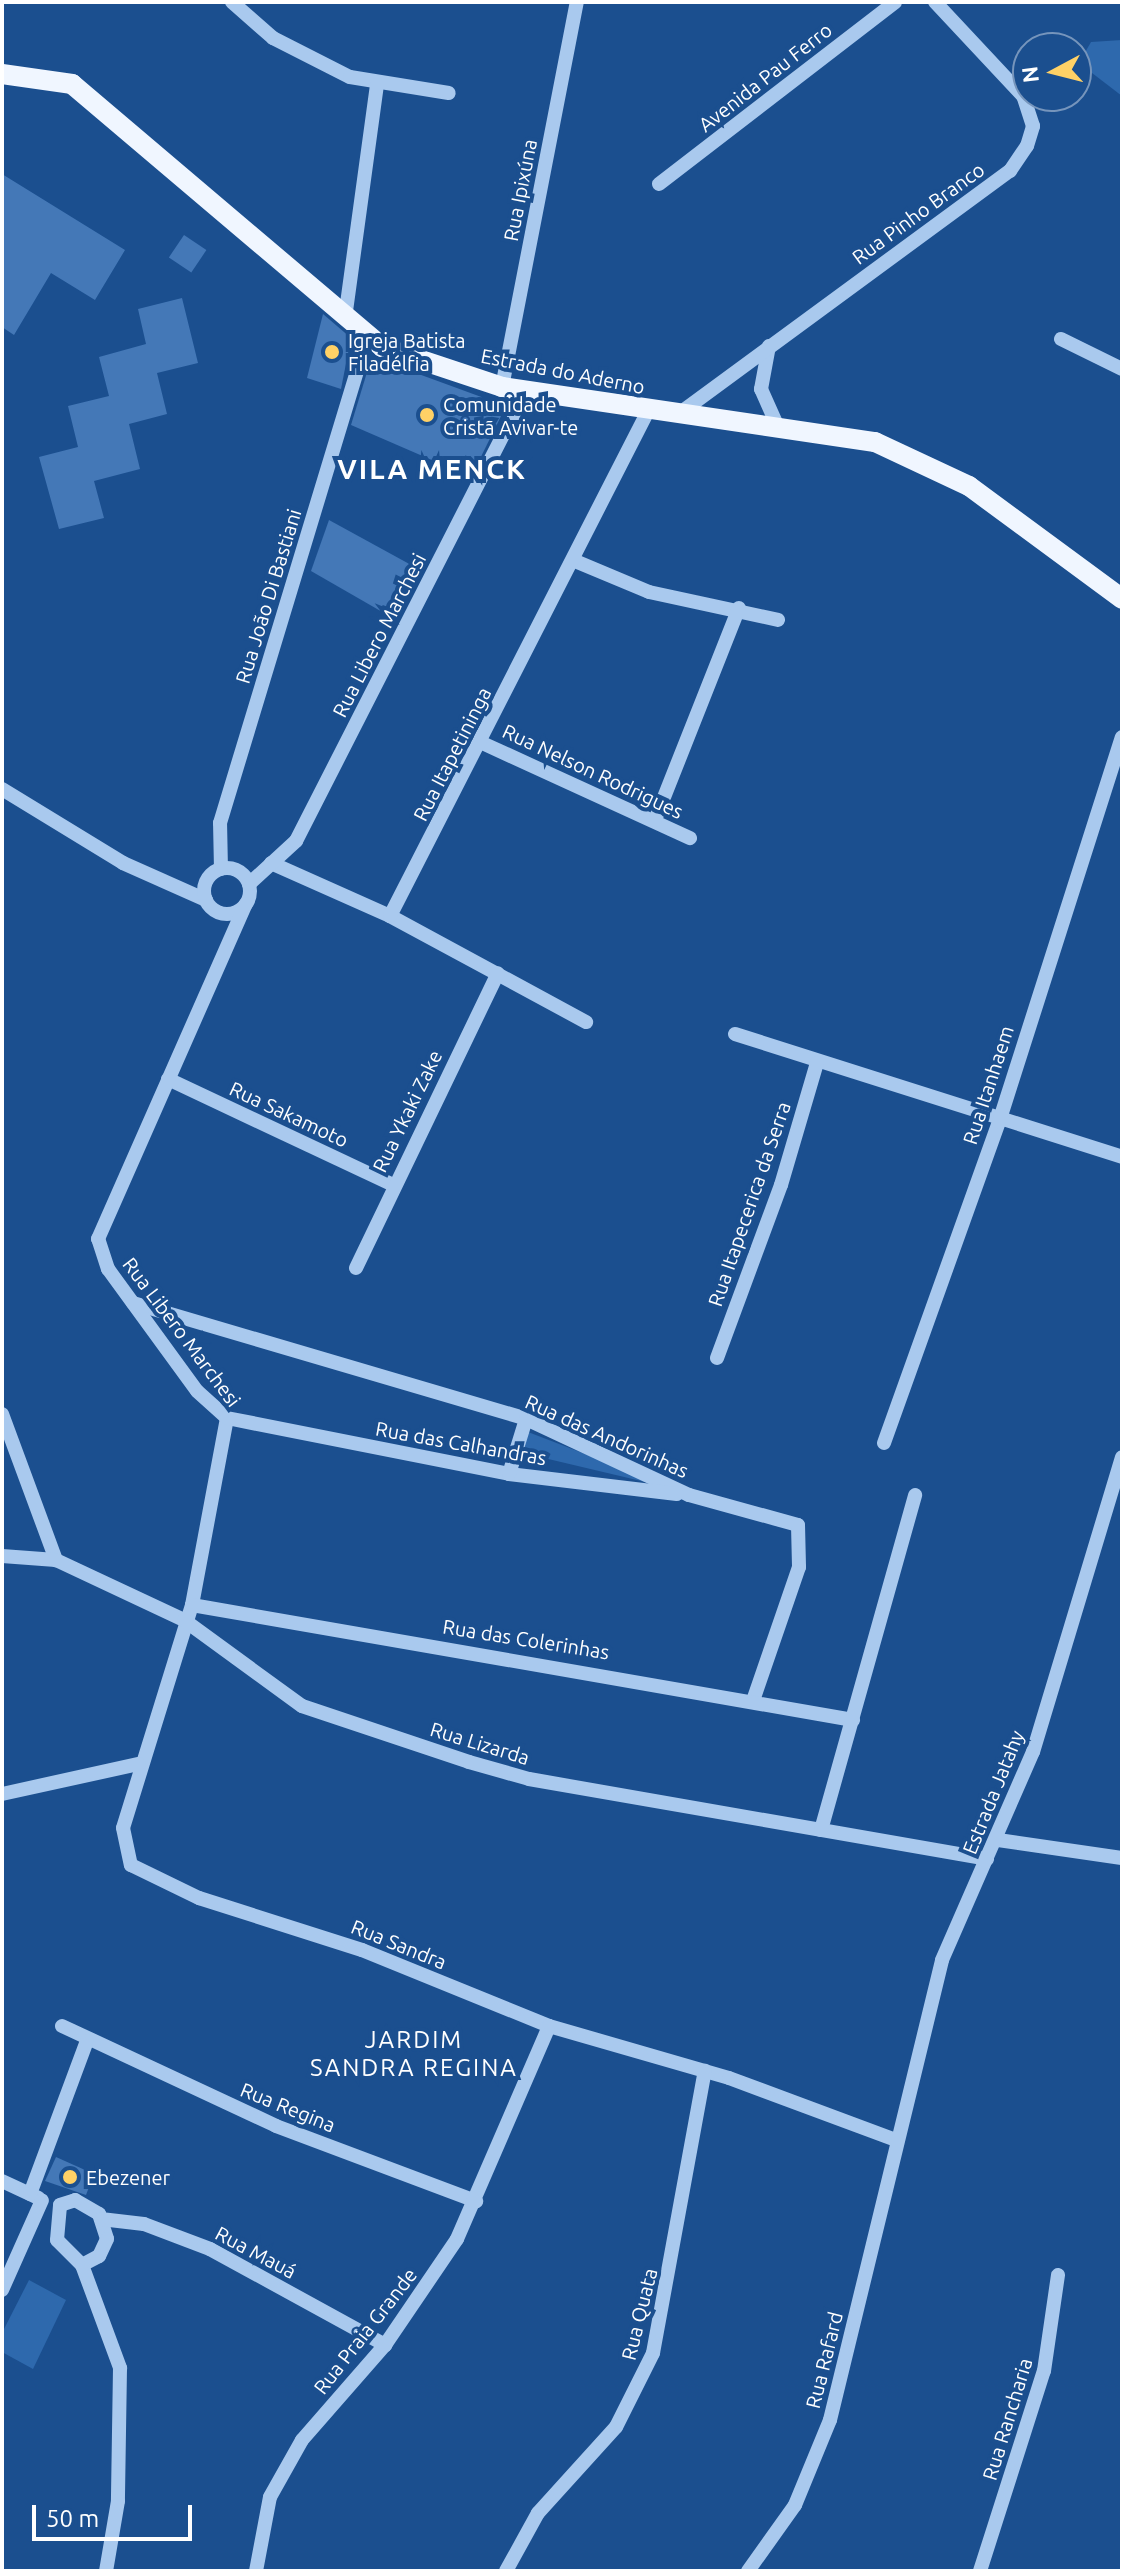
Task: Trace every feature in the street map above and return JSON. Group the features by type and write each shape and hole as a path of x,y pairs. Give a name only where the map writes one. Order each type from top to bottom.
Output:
{"main road":[{"name":"Estrada do Aderno","path":"2,74 72,84 346,311 368,335 437,369 502,387 648,411 777,425 875,442 969,486 1122,599"}],"street":[{"path":"232,2 273,38 377,85 449,93"},
{"name":"Rua Ipixúna","path":"502,387 577,2"},
{"name":"Avenida Pau Ferro","path":"659,184 895,2"},
{"name":"Rua Pinho Branco","path":"680,413 1010,171 1027,146 1033,126 1023,96 935,2"},
{"path":"346,311 377,85"},
{"name":"Rua João Di Bastiani","path":"221,869 220,823 368,335"},
{"path":"1061,339 1122,369"},
{"path":"769,346 760,377 777,425"},
{"name":"Rua Libero Marchesi","path":"249,884 296,841 526,390"},
{"name":"Rua Itapetininga","path":"390,916 575,561 648,411"},
{"path":"575,561 649,592 739,608 778,620"},
{"path":"655,820 739,608"},
{"name":"Rua Itanhaem","path":"884,1443 999,1122 1122,737"},
{"name":"Rua Nelson Rodrigues","path":"480,742 690,838"},
{"path":"2,789 123,863 206,900 228,914 246,904 249,884 235,870 221,869 209,878 206,900"},
{"path":"271,863 390,916 586,1022"},
{"name":"Rua Libero Marchesi","path":"184,1620 192,1605 227,1418 197,1391 133,1303 98,1239 246,904"},
{"name":"Rua Ykaki Zake","path":"356,1268 393,1185 498,973"},
{"path":"735,1034 999,1122 1122,1157"},
{"name":"Rua Itapecerica da Serra","path":"717,1358 781,1185 817,1063"},
{"name":"Rua Sakamoto","path":"168,1079 393,1185"},
{"name":"Rua das Andorinhas","path":"133,1303 526,1419 689,1495 786,1521 803,1534 799,1567 754,1698"},
{"path":"2,1414 56,1560"},
{"name":"Rua das Calhandras","path":"227,1418 509,1474 689,1495"},
{"path":"509,1474 526,1419"},
{"name":"Estrada Jatahy","path":"896,2140 942,1960 998,1840 1057,1677 1122,1457"},
{"path":"821,1830 915,1495"},
{"name":"Rua Lizarda","path":"2,1556 56,1560 184,1620 302,1706 469,1762 987,1859"},
{"name":"Rua das Colerinhas","path":"192,1605 754,1698 853,1720"},
{"name":"Rua Sandra","path":"184,1620 139,1764 124,1850 143,1875 362,1950 549,2026 705,2071 896,2140"},
{"path":"2,1794 139,1764"},
{"path":"998,1840 1122,1858"},
{"name":"Rua Regina","path":"62,2026 87,2041 276,2126 476,2201"},
{"name":"Rua Praia Grande","path":"256,2571 270,2497 302,2440 385,2345 476,2201 549,2026"},
{"path":"2,2290 87,2041"},
{"name":"Rua Quata","path":"506,2571 538,2513 616,2427 653,2353 705,2071"},
{"name":"Rua Rafard","path":"748,2571 795,2505 830,2420 896,2140"},
{"path":"2,2181 59,2209"},
{"path":"59,2209 75,2200 101,2219 107,2239 99,2256 82,2265"},
{"path":"59,2209 57,2240 82,2265 120,2368 118,2501 106,2571"},
{"name":"Rua Mauá","path":"101,2219 144,2224 210,2249 385,2345"},
{"name":"Rua Rancharia","path":"980,2571 1044,2371 1058,2275"}],"shaded area":[{"path":"1122,40 1122,96 1092,73 1092,42"},
{"path":"528,1432 679,1490 523,1453"},
{"path":"29,2280 66,2300 33,2369 2,2352 2,2333"}],"building":[{"path":"2,174 125,250 95,300 51,273 14,335 2,327"},
{"path":"184,235 206,250 191,272 169,257"},
{"path":"182,298 198,363 157,373 167,414 129,424 140,469 94,481 104,518 59,529 39,457 78,447 68,406 109,396 99,357 146,344 138,309"},
{"name":"Igreja Batista Filadélfia","path":"323,314 351,338 341,389 307,378"},
{"name":"Comunidade Cristã Avivar-te","path":"383,361 506,406 471,477 351,425 368,369"},
{"path":"329,520 413,566 391,617 311,571"},
{"path":"56,2157 94,2174 86,2195 45,2181"}],"place":[{"name":"Igreja Batista Filadélfia","path":"332,352"},
{"name":"Comunidade Cristã Avivar-te","path":"427,415"},
{"name":"Ebezener","path":"70,2177"}],"district":[{"name":"VILA MENCK","path":"432,469"},
{"name":"JARDIM SANDRA REGINA","path":"414,2054"}]}
